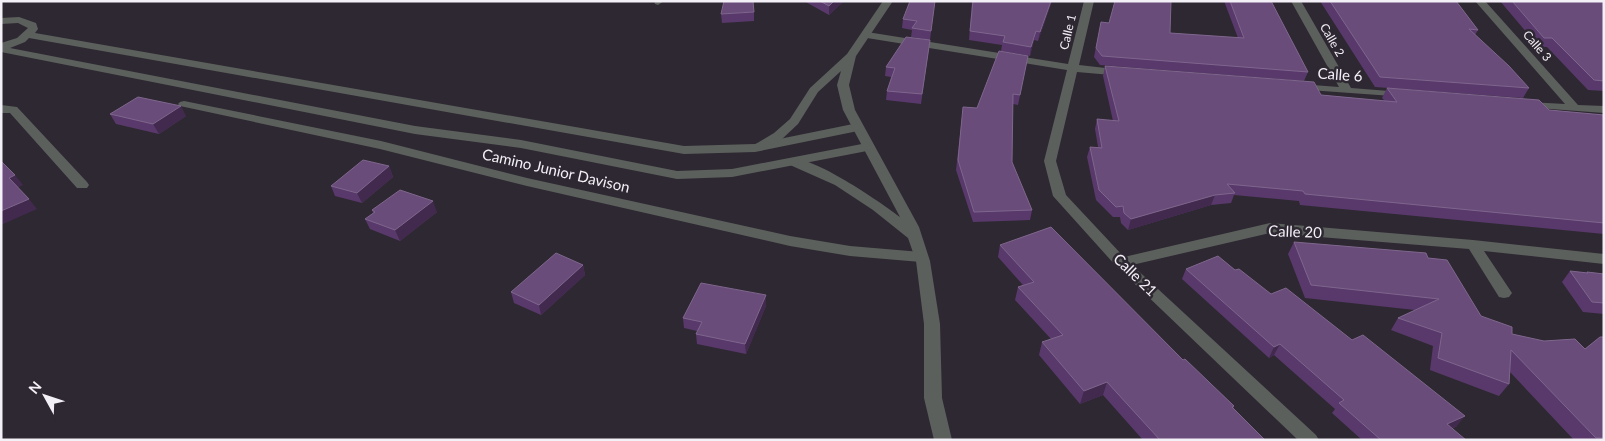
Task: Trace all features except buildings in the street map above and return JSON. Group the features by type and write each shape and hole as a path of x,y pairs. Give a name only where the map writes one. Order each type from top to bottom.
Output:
{"street":[{"path":"756,148 778,136 794,121 814,90 852,56 888,1"},
{"name":"Calle 1","path":"1073,68 1088,1"},
{"name":"Calle 2","path":"1296,1 1347,91"},
{"name":"Calle 3","path":"1480,1 1574,108"},
{"path":"1,21 27,22 32,25 33,29 28,35 1,48"},
{"path":"28,35 684,150 756,148 858,127"},
{"path":"867,35 1073,68 1139,74"},
{"path":"1,48 415,130 521,144 677,175 732,173 867,147"},
{"path":"852,56 843,85 849,110 867,147 912,227 922,257 932,324 934,398 942,440"},
{"name":"Calle 21","path":"1073,68 1050,161 1060,196 1121,263 1310,440"},
{"name":"Calle 6","path":"1290,86 1416,96"},
{"name":"Camino Junior Davison","path":"184,104 381,145 527,182 790,241 850,251 922,257"},
{"path":"1515,104 1604,110"},
{"path":"1,109 13,109 82,186"},
{"path":"794,162 840,182 878,207 915,236"},
{"name":"Calle 20","path":"1121,263 1270,228 1473,245 1604,259"},
{"path":"1473,245 1504,293"}]}
